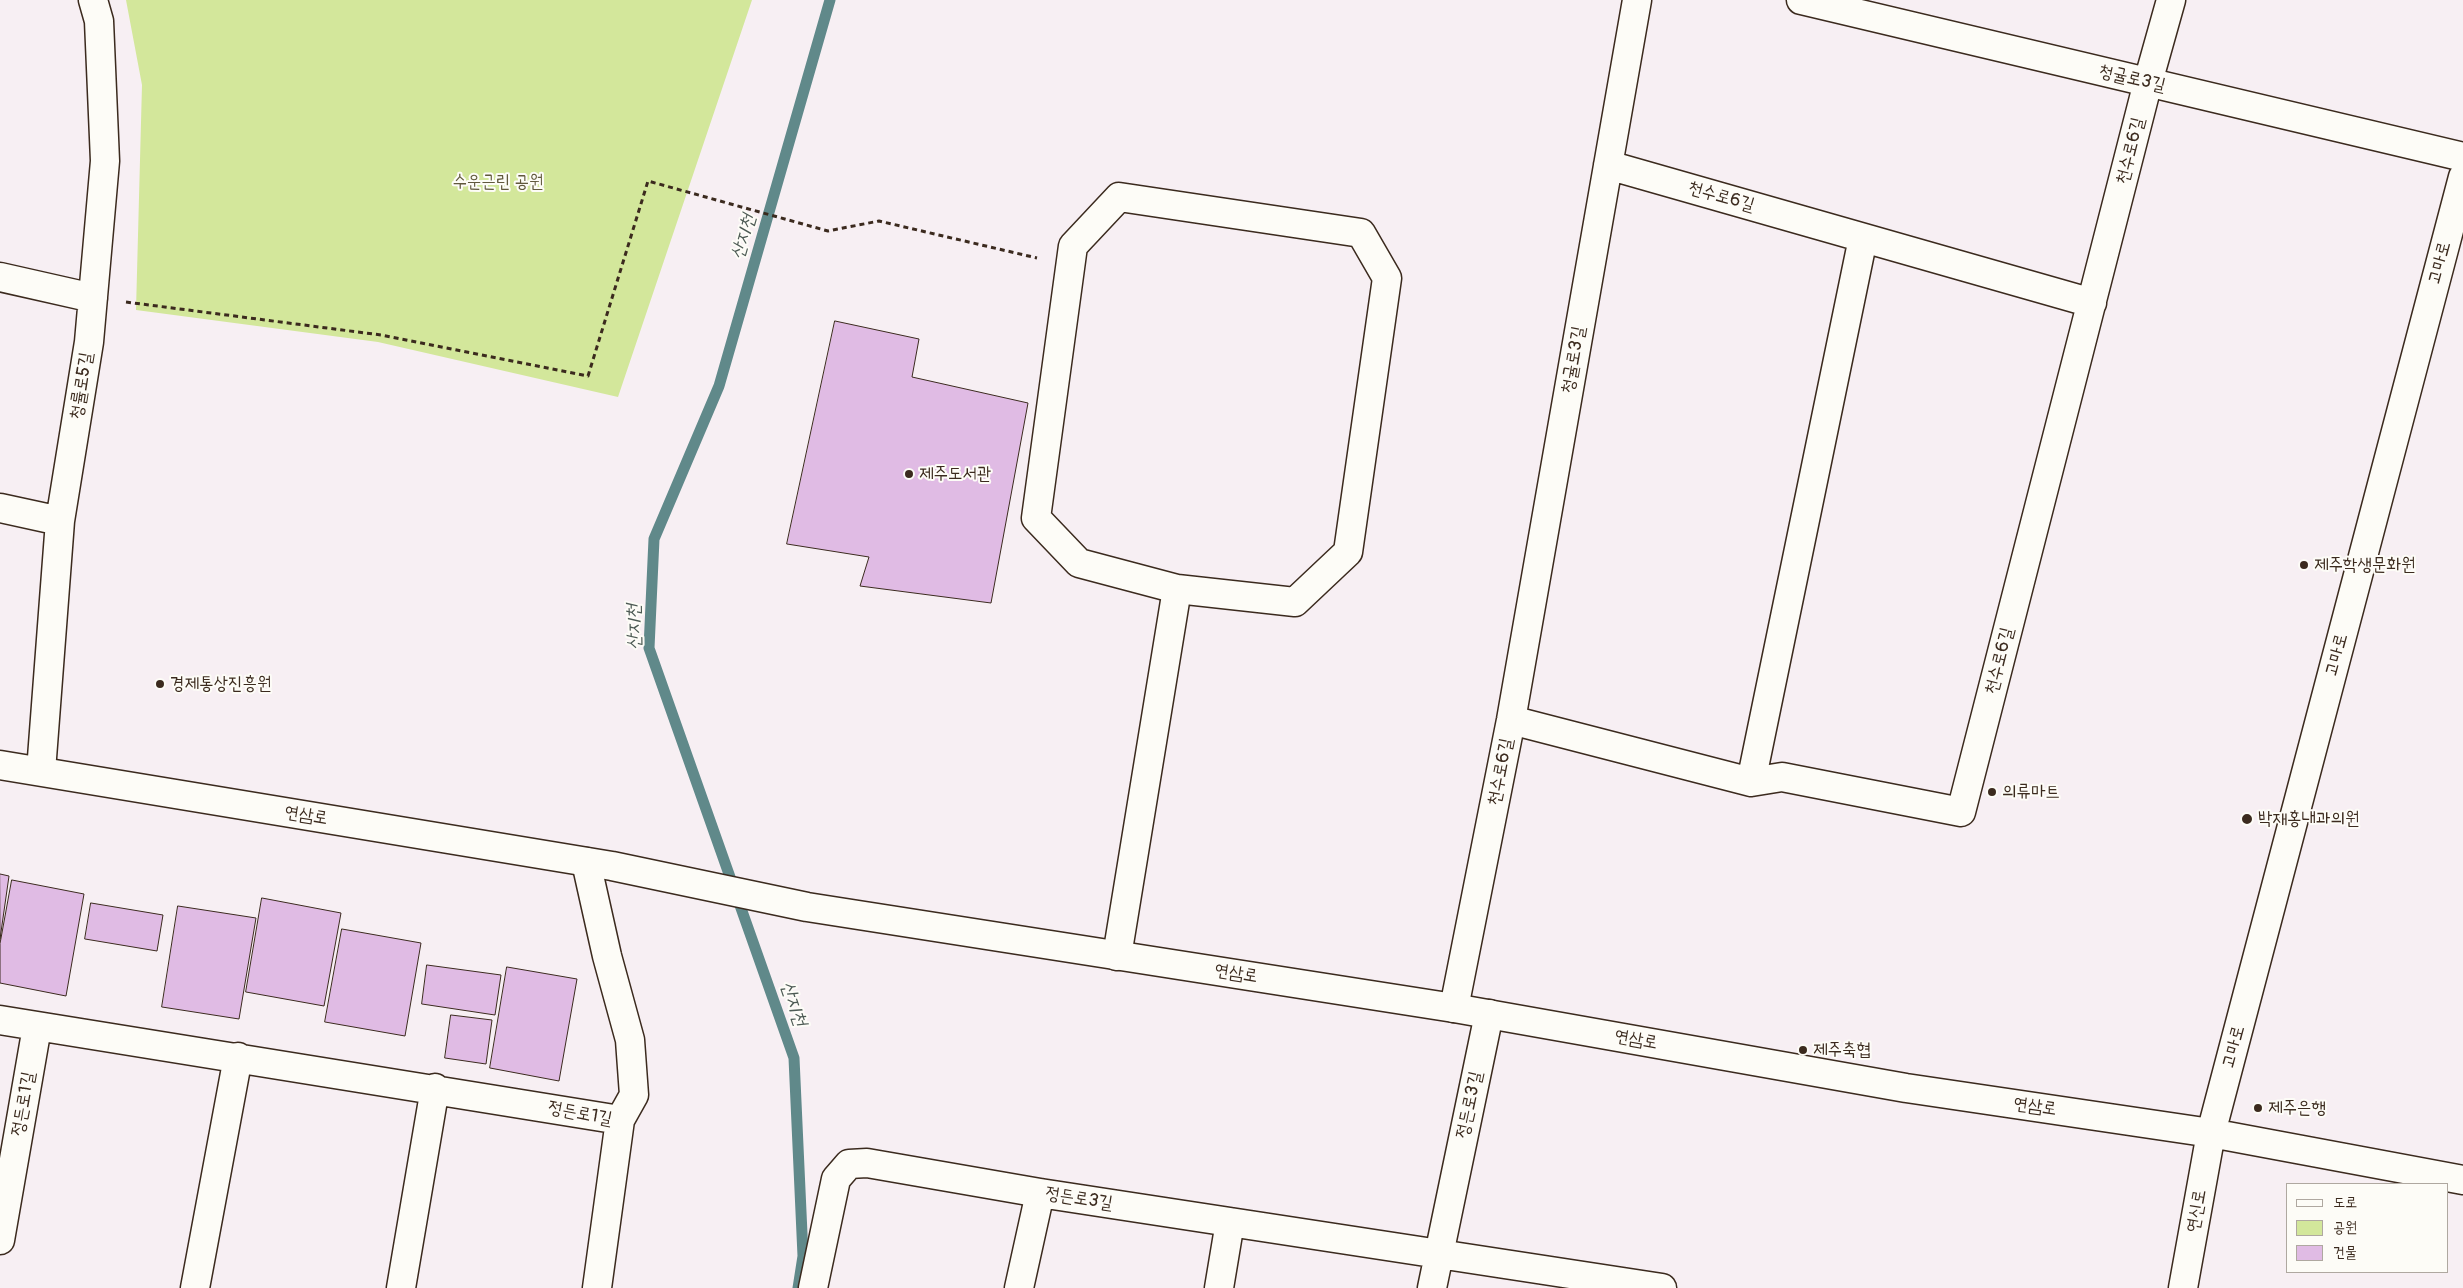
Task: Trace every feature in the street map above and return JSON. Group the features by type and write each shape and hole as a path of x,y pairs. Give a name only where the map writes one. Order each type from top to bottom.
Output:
{"street":[{"name":"청률로5길","path":"41,772 60,521 89,342 105,161 99,21 93,0"},
{"name":"청귤로3길","path":"1511,720 1638,0"},
{"name":"청귤로3길","path":"1801,0 2463,157"},
{"name":"천수로6길","path":"1454,1008 1511,720 1751,782 1782,777 1961,812 2148,82 2172,0"},
{"name":"천수로6길","path":"1608,165 2092,303"},
{"name":"고마로","path":"2212,1133 2463,177"},
{"path":"1119,197 1361,233 1387,278 1348,552 1295,602 1176,589 1079,563 1036,518 1073,246 1119,197"},
{"path":"1751,782 1863,238"},
{"path":"0,277 93,298"},
{"path":"0,508 60,521"},
{"path":"1116,956 1176,589"},
{"name":"연삼로","path":"0,765 599,864 807,907 1454,1008 1906,1088 2212,1133 2463,1180"},
{"path":"599,864 607,956 630,1040 634,1095 620,1120"},
{"name":"정든로3길","path":"1432,1288 1489,1014"},
{"name":"정든로1길","path":"0,1020 435,1088 620,1120 597,1288"},
{"name":"정든로1길","path":"0,1240 37,1027"},
{"path":"195,1288 238,1057"},
{"path":"401,1288 435,1088"},
{"name":"연신로","path":"2183,1288 2212,1133"},
{"name":"정든로3길","path":"813,1288 836,1179 849,1164 867,1163 1040,1193 1635,1286 1662,1288"},
{"path":"1019,1288 1040,1193"},
{"path":"1220,1288 1230,1222"}],"path":[{"path":"93,298 381,335 588,376 648,181 828,231 879,221 1041,259"}],"green space":[{"name":"수운근린 공원","path":"126,0 752,0 618,397 378,342 136,310 142,85"}],"building":[{"name":"제주도서관","path":"835,321 919,339 912,377 1028,403 991,603 860,586 869,557 787,544"},
{"path":"0,874 9,876 0,939"},
{"path":"12,880 84,894 66,996 0,983 0,944"},
{"path":"262,898 341,913 324,1006 246,992"},
{"path":"91,903 163,915 157,951 85,939"},
{"path":"178,906 256,918 239,1019 162,1007"},
{"path":"342,929 421,943 405,1036 325,1022"},
{"path":"427,965 501,975 495,1015 422,1004"},
{"path":"507,967 577,979 559,1081 490,1068"},
{"path":"451,1015 492,1020 486,1064 445,1058"}],"waterway":[{"name":"산지천","path":"798,1288 803,1256 794,1058 649,648 654,539 719,386 830,0"}],"place":[{"name":"제주도서관","path":"909,474"},
{"name":"제주학생문화원","path":"2304,565"},
{"name":"경제통상진흥원","path":"160,684"},
{"name":"의류마트","path":"1992,792"},
{"name":"박재홍내과의원","path":"2247,819"},
{"name":"제주축협","path":"1803,1050"},
{"name":"제주은행","path":"2258,1108"}]}
